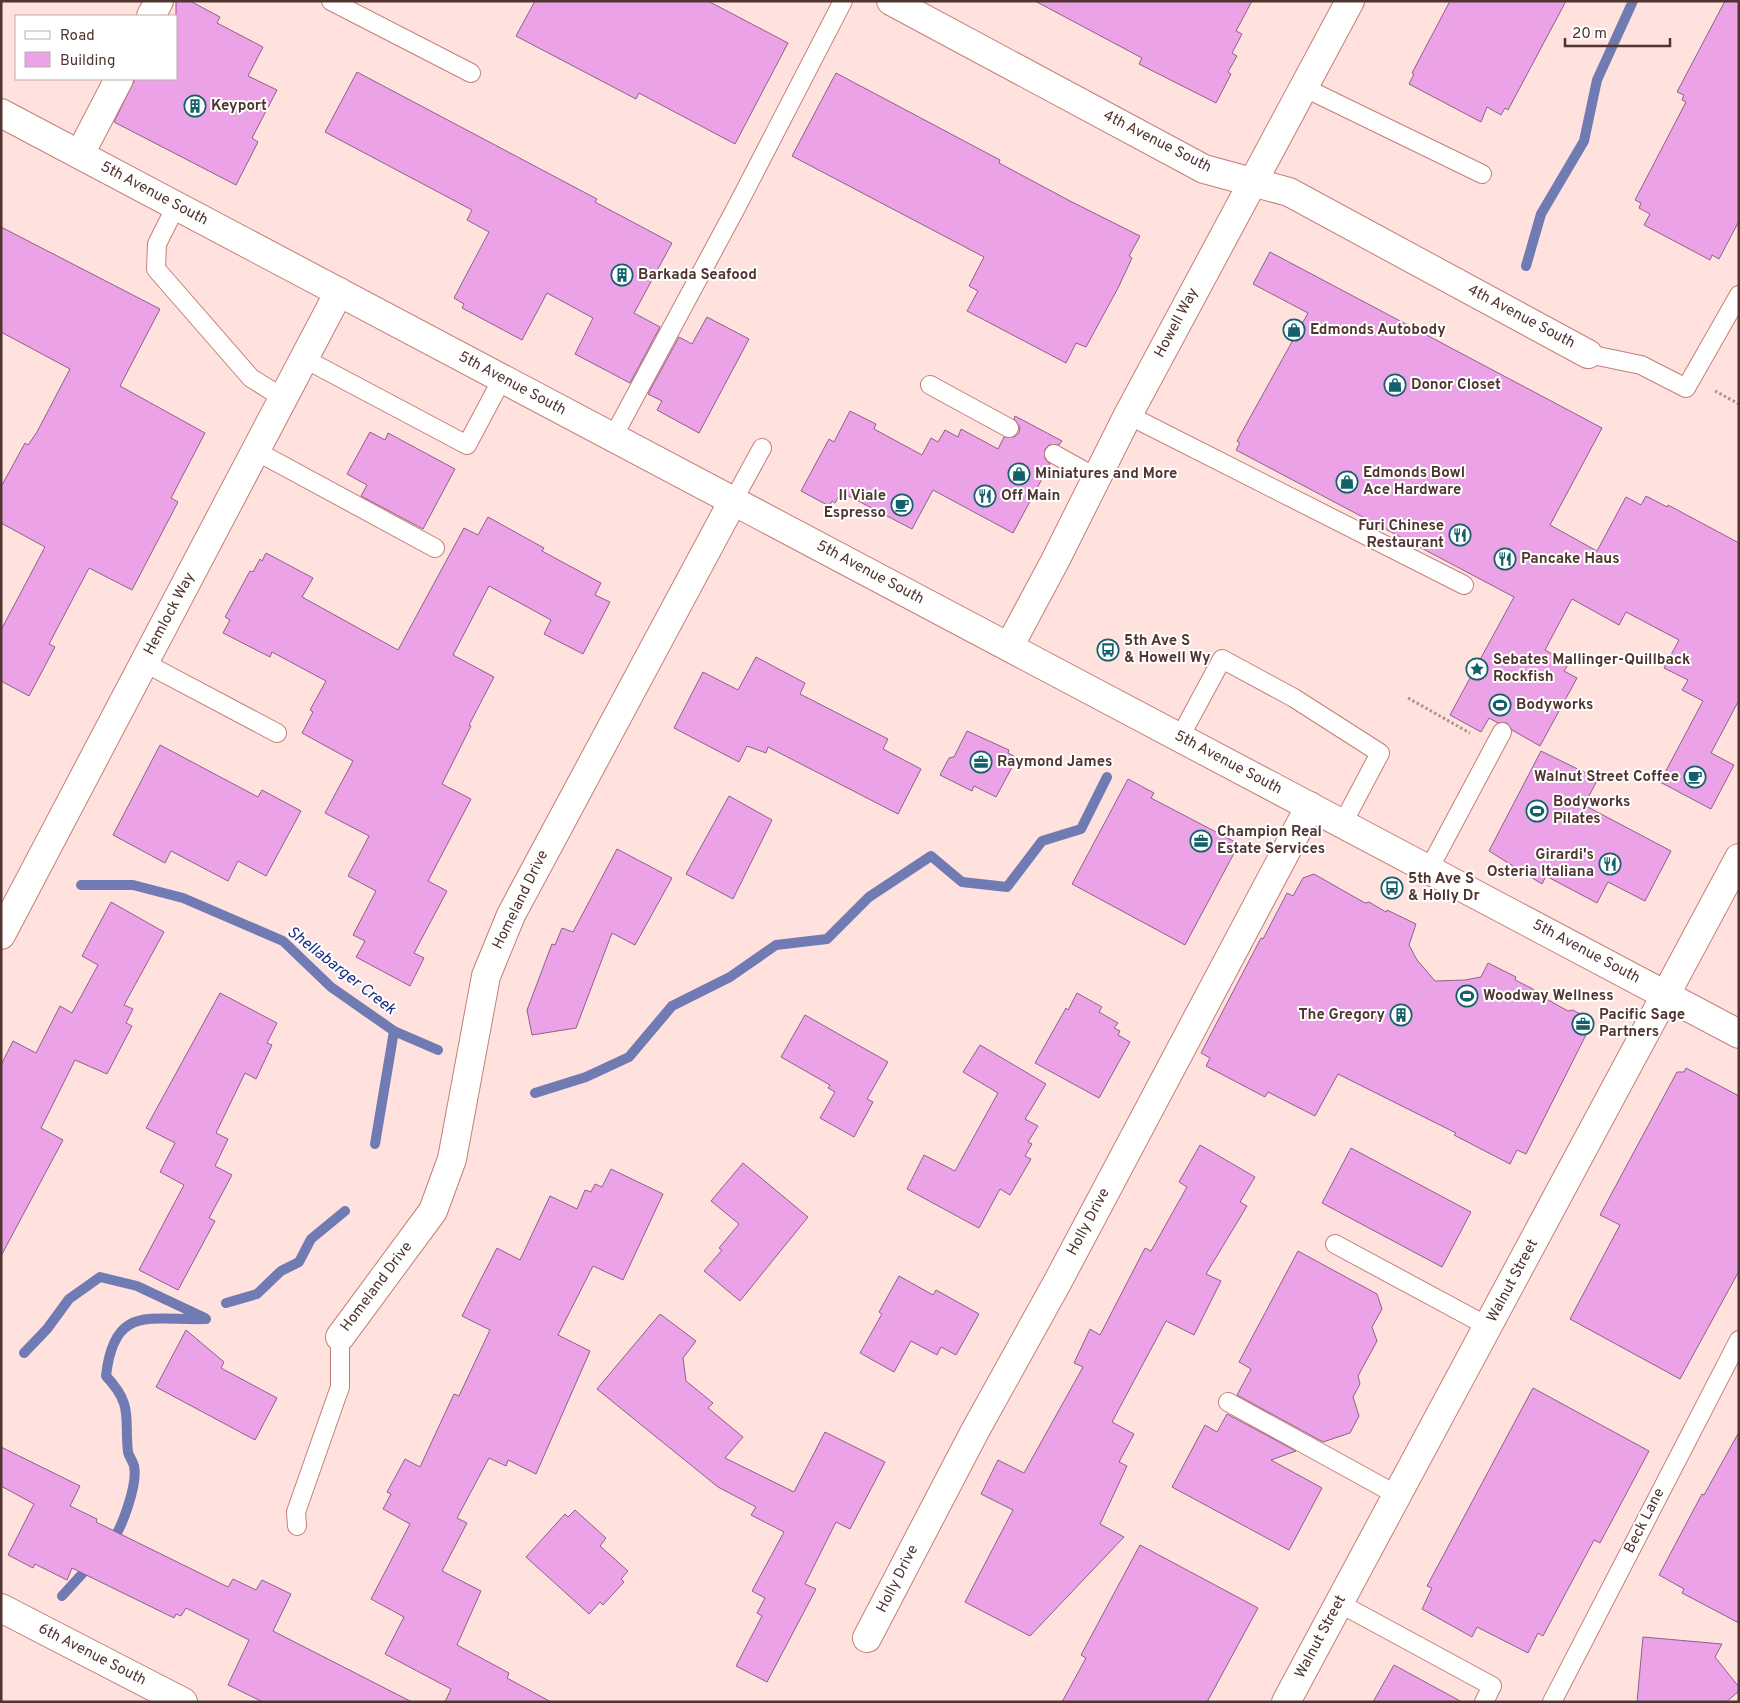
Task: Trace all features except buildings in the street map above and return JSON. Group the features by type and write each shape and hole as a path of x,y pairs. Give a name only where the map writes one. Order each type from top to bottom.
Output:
{"street":[{"path":"152,15 159,1"},
{"name":"4th Avenue South","path":"891,1 1204,168 1289,192 1588,354"},
{"name":"Howell Way","path":"1009,647 1128,415 1350,1"},
{"path":"80,154 118,80"},
{"name":"5th Avenue South","path":"1,113 1739,1034"},
{"name":"Hemlock Way","path":"1,935 339,292"},
{"name":"Homeland Drive","path":"340,1337 434,1211 452,1159 486,976 511,915 733,501"},
{"name":"Holly Drive","path":"867,1638 975,1431 1057,1283 1310,806"},
{"name":"Walnut Street","path":"1286,1702 1489,1327 1739,858"},
{"name":"6th Avenue South","path":"1,1608 182,1702"}],"lane":[{"path":"330,1 470,73"},
{"path":"613,437 732,216 843,1"},
{"path":"1303,87 1482,174"},
{"path":"176,206 157,244 156,269 251,378 284,398"},
{"path":"1588,354 1641,365 1686,388 1739,294"},
{"path":"305,359 467,445 502,379"},
{"path":"930,385 1009,428"},
{"path":"1128,415 1464,585"},
{"path":"733,501 762,448"},
{"path":"256,451 435,548"},
{"path":"1054,454 1097,478"},
{"path":"1180,738 1222,659 1294,698 1380,753 1343,823"},
{"path":"145,663 277,732"},
{"path":"1429,869 1498,739"},
{"path":"1335,1244 1489,1327"},
{"path":"297,1526 296,1512 340,1388 340,1337"},
{"name":"Beck Lane","path":"1552,1702 1739,1340"},
{"path":"1228,1402 1397,1495"},
{"path":"1339,1603 1492,1686 1484,1702"}],"path":[{"path":"1408,698 1498,739"}],"waterway":[{"name":"Shellabarger Creek","path":"1526,266 1541,214 1584,141 1597,80 1633,1"},
{"name":"Shellabarger Creek","path":"535,1093 586,1077 629,1057 672,1006 730,977 776,945 827,939 869,897 931,856 962,882 1007,887 1042,841 1081,829 1107,777"},
{"name":"Shellabarger Creek","path":"81,885 133,885 183,898 283,941 331,987 394,1031 438,1050"},
{"path":"375,1144 394,1031"},
{"path":"226,1303 257,1294 281,1271 299,1262 311,1239 345,1211"},
{"path":"24,1353 47,1329 69,1299 100,1277 137,1286 205,1318"},
{"path":"110,1543 115,1537 128,1506 135,1474 128,1452 127,1420 124,1404 115,1386 106,1376 110,1353 117,1337 127,1326 138,1321 152,1319 206,1319"},
{"path":"62,1596 92,1563"}],"place":[{"name":"Keyport","path":"195,106"},
{"name":"Barkada Seafood","path":"622,275"},
{"name":"Edmonds Autobody","path":"1294,330"},
{"name":"Donor Closet","path":"1395,385"},
{"name":"Miniatures and More","path":"1019,474"},
{"name":"Edmonds Bowl Ace Hardware","path":"1347,482"},
{"name":"Off Main","path":"985,496"},
{"name":"Il Viale Espresso","path":"902,505"},
{"name":"Furi Chinese Restaurant","path":"1460,535"},
{"name":"Pancake Haus","path":"1505,559"},
{"name":"5th Ave S & Howell Wy","path":"1108,650"},
{"name":"Sebates Mallinger-Quillback Rockfish","path":"1477,669"},
{"name":"Bodyworks","path":"1500,705"},
{"name":"Raymond James","path":"981,762"},
{"name":"Walnut Street Coffee","path":"1695,777"},
{"name":"Bodyworks Pilates","path":"1537,811"},
{"name":"Champion Real Estate Services","path":"1201,841"},
{"name":"Girardi's Osteria Italiana","path":"1610,864"},
{"name":"5th Ave S & Holly Dr","path":"1392,888"},
{"name":"Woodway Wellness","path":"1467,996"},
{"name":"The Gregory","path":"1401,1015"},
{"name":"Pacific Sage Partners","path":"1583,1024"}]}
